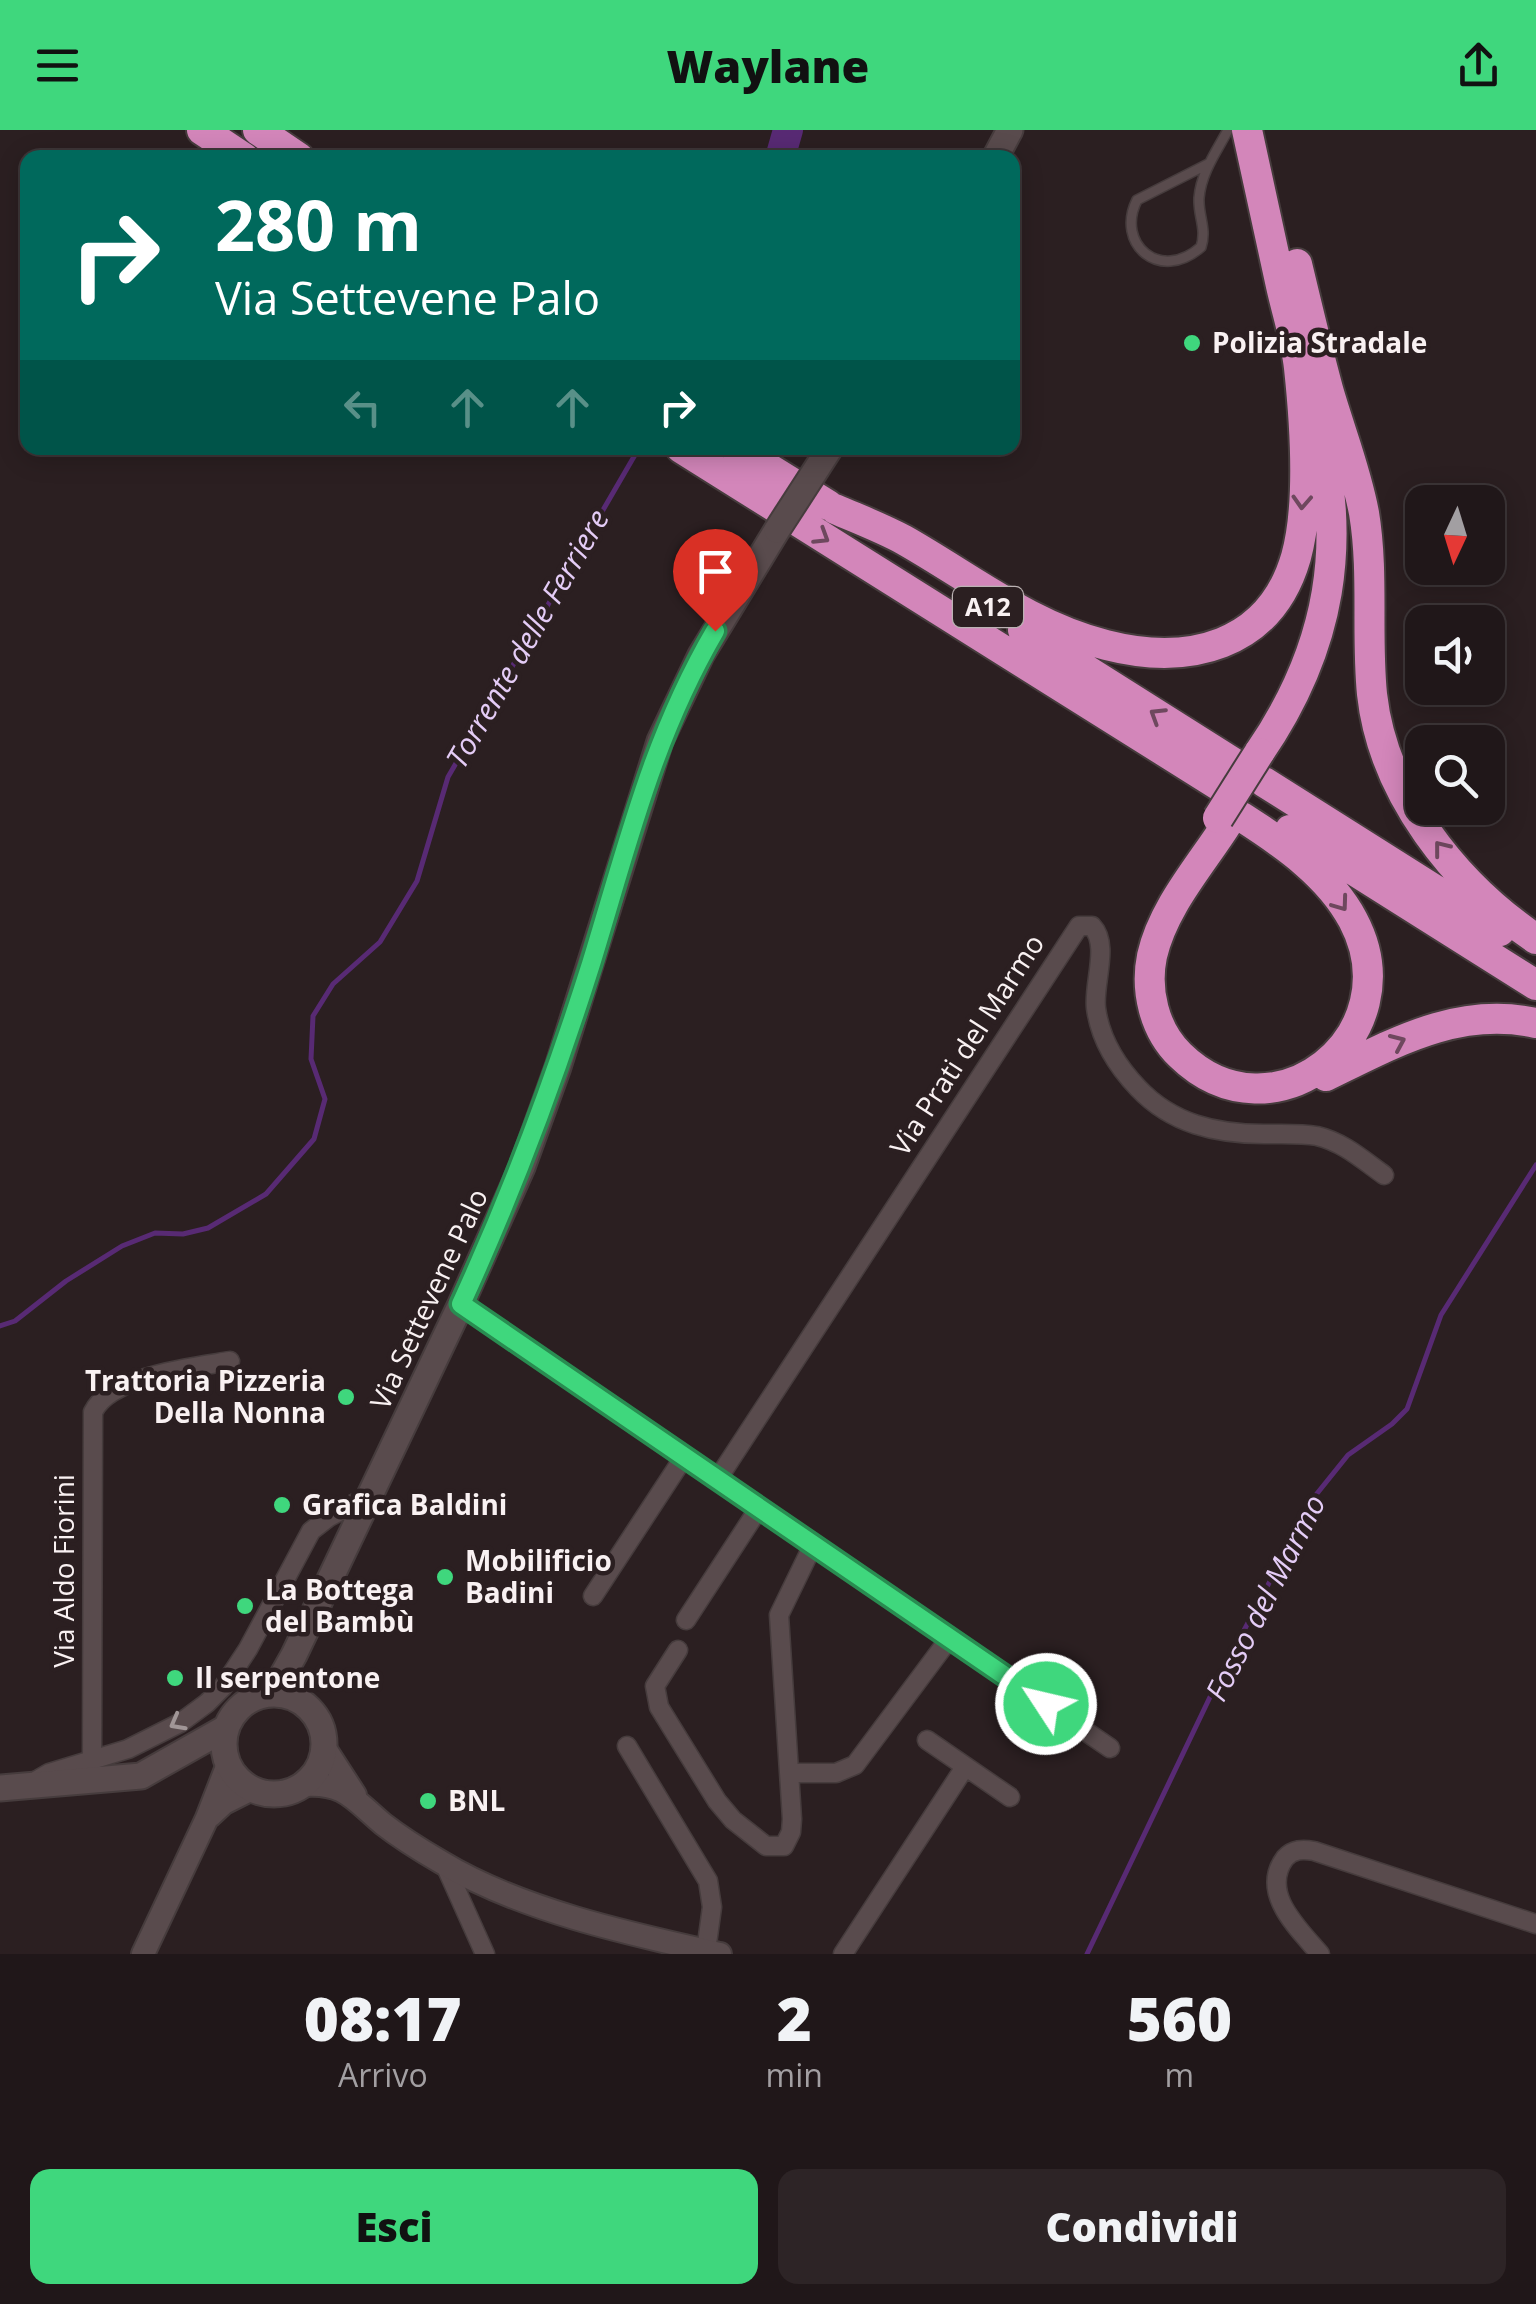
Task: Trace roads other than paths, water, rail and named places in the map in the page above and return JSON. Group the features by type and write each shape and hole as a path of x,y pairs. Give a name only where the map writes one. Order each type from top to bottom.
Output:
{"highway":[{"path":"202,130 232,150"},
{"path":"258,130 287,150"},
{"path":"692,455 908,590 974,642 1240,794 1326,884 1353,921 1366,958 1365,1003 1351,1039 1332,1060 1287,1084 1250,1088 1205,1074 1172,1046 1154,1007 1150,975 1156,942 1240,794 1310,661 1331,577 1333,524 1329,480 1298,362 1247,130"},
{"path":"1264,130 1365,520 1372,694 1386,754 1410,804 1447,857 1490,903 1536,939"},
{"path":"835,509 901,539 1025,614 1074,636 1142,651 1176,652 1214,646 1240,636 1261,618 1281,589 1296,556 1304,479 1298,362"},
{"path":"1329,392 1340,528 1334,604 1296,714 1158,918 1142,964 1143,1002 1152,1031 1168,1056 1193,1077 1237,1095 1284,1094 1440,1025 1490,1018 1536,1024"},
{"name":"A12","path":"747,455 835,509 1240,794 1536,985"},
{"name":"A12","path":"1240,794 1536,954"}],"main road":[{"name":"Via Settevene Palo","path":"272,1694 461,1304 538,1124 660,741 701,655 825,455"},
{"path":"294,1655 299,1700"},
{"path":"272,1694 299,1700 319,1721 324,1747 314,1774 304,1785 275,1794 252,1789 233,1774 227,1761 226,1728 233,1714 248,1701 272,1694"},
{"path":"12,1787 133,1778 153,1772 226,1728"},
{"path":"190,1750 227,1761"}],"street":[{"name":"Via Prati del Marmo","path":"717,1480 1079,926 1092,926 1100,940 1095,1002 1105,1039 1122,1068 1159,1108 1214,1130 1323,1138 1352,1152 1384,1175"},
{"path":"461,1304 1110,1748"},
{"name":"Via Aldo Fiorini","path":"92,1762 93,1412 107,1395 147,1378 230,1361"},
{"path":"593,1596 684,1457"},
{"path":"12,1787 128,1749 188,1718 207,1703 239,1664 311,1531 370,1495"},
{"path":"686,1620 759,1508"},
{"path":"678,1650 658,1680 656,1702 723,1810 770,1848 784,1846 791,1832 779,1615 813,1545"},
{"path":"789,1773 836,1773 855,1765 949,1638"},
{"path":"926,1740 1010,1798"},
{"path":"324,1747 356,1798 384,1824 445,1865 560,1912 713,1952 710,1887 627,1746"},
{"path":"143,1954 207,1818 227,1761"},
{"path":"842,1954 965,1767"},
{"path":"304,1785 335,1787 356,1798"},
{"path":"207,1818 224,1803 252,1789"},
{"path":"1320,1954 1285,1912 1277,1892 1284,1860 1300,1850 1314,1851 1536,1924"},
{"path":"445,1865 485,1954"}],"lane":[{"path":"1208,164 1136,200 1132,221 1148,258 1158,262 1184,258 1201,247 1204,234 1199,199 1208,164 1228,130"}],"waterway":[{"path":"782,150 788,130"},
{"name":"Torrente delle Ferriere","path":"0,1326 15,1321 66,1281 122,1246 155,1233 183,1234 208,1228 266,1194 314,1139 325,1099 311,1059 313,1016 333,984 380,942 417,881 448,777 635,455"},
{"name":"Fosso del Marmo","path":"1087,1954 1222,1672 1315,1496 1348,1455 1407,1409 1441,1315 1536,1165"}],"place":[{"name":"Polizia Stradale","path":"1192,343"},
{"name":"Trattoria Pizzeria Della Nonna","path":"346,1397"},
{"name":"Grafica Baldini","path":"282,1505"},
{"name":"Mobilificio Badini","path":"445,1577"},
{"name":"La Bottega del Bambù","path":"245,1606"},
{"name":"Il serpentone","path":"175,1678"},
{"name":"BNL","path":"428,1801"}]}
